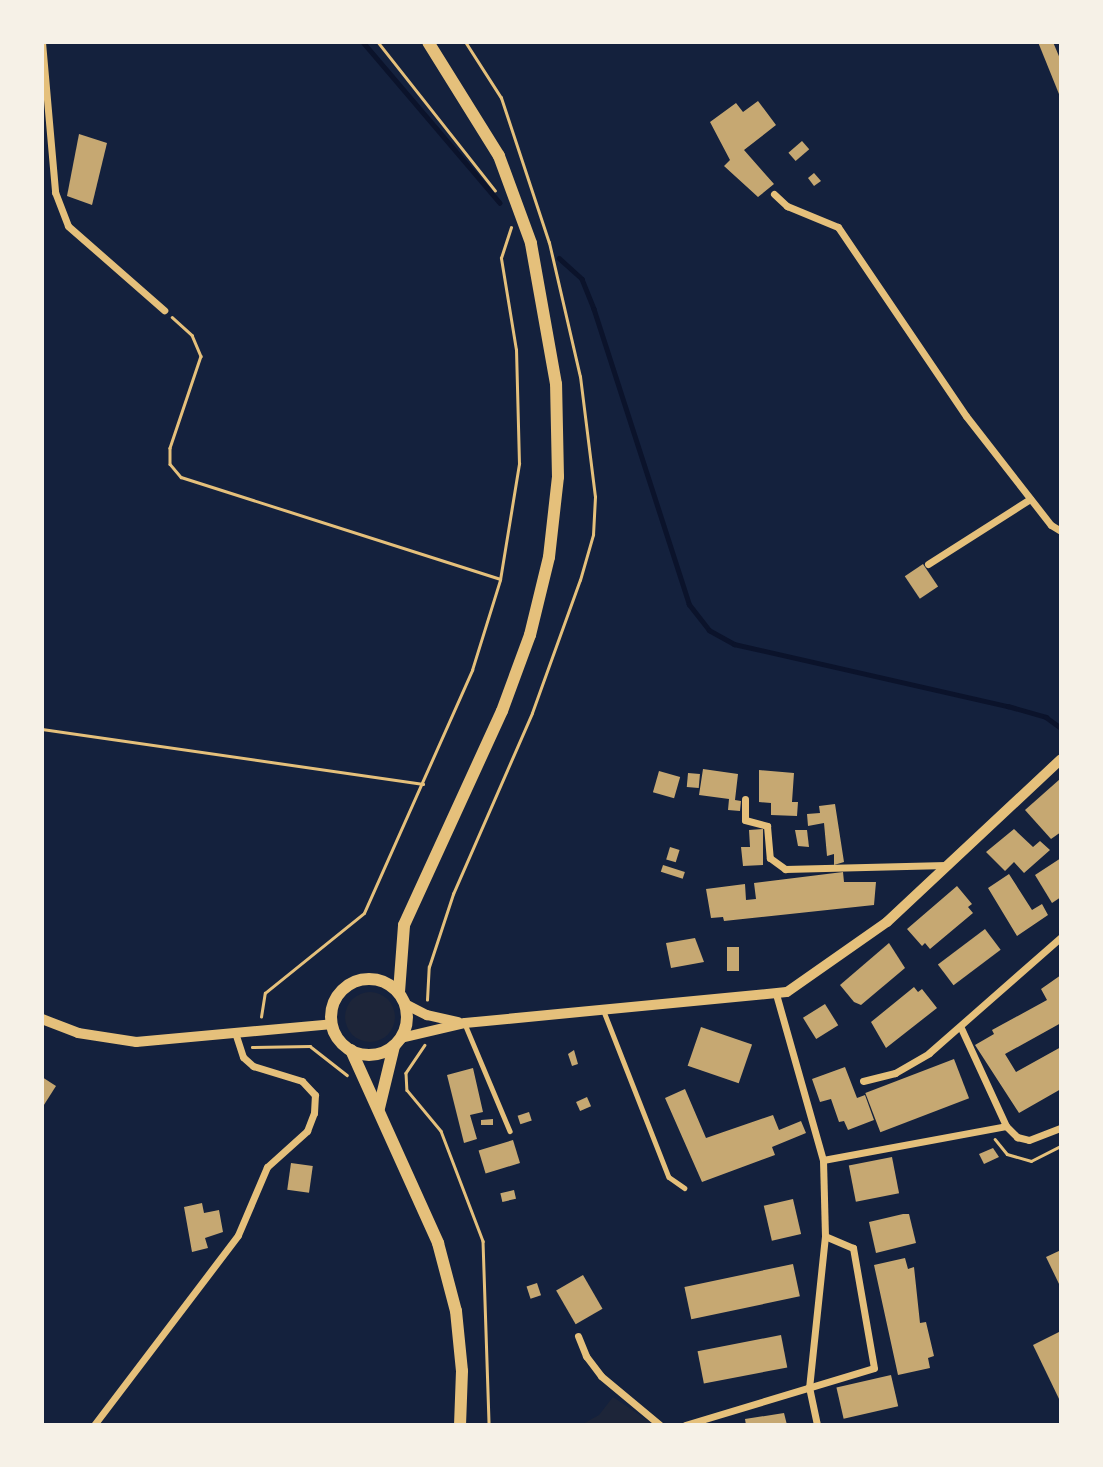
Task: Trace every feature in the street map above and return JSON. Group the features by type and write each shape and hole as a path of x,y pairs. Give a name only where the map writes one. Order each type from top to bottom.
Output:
{"main road":[{"path":"379,1108 386,1071 406,1027 402,998 404,925 519,669 549,557 558,477 556,384 531,243 499,156 428,42"},
{"path":"402,998 378,980 355,982 335,999 332,1024 351,1050 379,1108 438,1244 450,1291 462,1371 460,1425"},
{"path":"351,1050 373,1054 397,1042"}],"street":[{"path":"42,42 55,192 68,226 164,310"},
{"path":"774,194 787,206 838,227 966,416 1030,499 1061,531"},
{"path":"928,564 1030,499"},
{"path":"397,1042 464,1023 776,994 807,982 854,947 1059,760"},
{"path":"745,799 745,820 767,826 770,858 785,869 947,865"},
{"path":"863,1081 908,1066 961,1028 1061,937"},
{"path":"776,994 823,1160 825,1236 809,1387 817,1425"},
{"path":"402,998 427,1015 464,1023"},
{"path":"42,1018 78,1033 136,1041 332,1024"},
{"path":"961,1028 1006,1126 1017,1137 1029,1140 1061,1128"},
{"path":"94,1425 238,1235 267,1167 307,1131 314,1113 314,1095 302,1081 253,1066 243,1057 235,1033"},
{"path":"823,1160 1006,1126"},
{"path":"685,1425 874,1368 853,1248 825,1236"},
{"path":"578,1335 586,1356 601,1376 660,1425"}],"lane":[{"path":"603,1009 669,1177 685,1188"},
{"path":"464,1023 510,1131"}],"path":[{"path":"378,42 489,178"},
{"path":"258,1030 265,993 364,913 424,784 472,670 500,580 519,464 516,350 501,258"},
{"path":"164,310 192,335 201,356 170,447 170,464 181,477 500,580"},
{"path":"42,729 424,784"},
{"path":"235,1033 244,1047 310,1046 346,1075 361,1074"},
{"path":"386,1071 410,1065"}],"shaded area":[{"path":"370,992 388,999 395,1017 388,1035 370,1042 352,1035 345,1017 352,999"},
{"path":"613,1397 652,1425 581,1425 599,1415"}],"building":[{"path":"1038,42 1053,42 1061,61 1061,99"},
{"path":"758,101 776,125 744,150 774,184 758,197 724,166 730,160 710,122 736,103 743,112"},
{"path":"79,134 107,143 92,205 67,196"},
{"path":"802,141 809,149 796,161 788,153"},
{"path":"814,173 821,181 814,186 808,178"},
{"path":"923,564 938,586 920,599 905,576"},
{"path":"703,769 738,774 735,800 741,801 740,811 728,810 729,799 699,795"},
{"path":"759,770 794,773 792,802 798,802 797,816 771,815 771,803 759,802"},
{"path":"659,771 680,777 674,798 653,792"},
{"path":"688,773 700,774 699,788 687,787"},
{"path":"1060,779 1061,832 1051,839 1025,810"},
{"path":"835,804 844,862 834,865 834,854 827,856 824,823 808,826 807,814 820,813 819,806"},
{"path":"763,829 763,865 743,866 741,847 750,847 749,830"},
{"path":"1014,829 1033,847 1040,841 1050,850 1024,873 1014,862 1005,871 986,852"},
{"path":"795,830 807,830 809,847 798,846"},
{"path":"670,847 680,850 676,862 666,859"},
{"path":"1061,858 1061,897 1052,903 1035,875"},
{"path":"663,865 685,872 683,879 661,872"},
{"path":"843,872 844,882 876,882 874,905 724,921 723,917 711,918 706,889 745,884 746,900 756,899 754,883"},
{"path":"1009,874 1032,910 1042,904 1048,915 1017,936 988,888"},
{"path":"957,886 972,904 968,907 973,913 930,949 925,943 922,946 907,929"},
{"path":"985,929 1001,950 954,985 938,965"},
{"path":"695,938 704,962 671,968 666,943"},
{"path":"889,943 905,968 861,1005 854,1002 840,985"},
{"path":"727,947 739,947 739,971 727,971"},
{"path":"1061,975 1061,1023 1005,1054 1016,1072 1061,1047 1061,1089 1019,1113 975,1045 994,1034 992,1030 1047,1000 1041,989"},
{"path":"914,987 918,992 922,989 937,1008 886,1048 871,1022"},
{"path":"825,1004 838,1025 816,1039 803,1018"},
{"path":"701,1027 752,1045 739,1083 688,1066"},
{"path":"574,1050 578,1064 572,1066 568,1054"},
{"path":"954,1059 969,1098 880,1132 865,1093"},
{"path":"845,1067 857,1098 865,1095 874,1120 848,1130 844,1121 839,1122 831,1099 820,1102 812,1079"},
{"path":"473,1068 483,1112 470,1115 477,1139 464,1143 447,1075"},
{"path":"42,1077 56,1086 42,1108"},
{"path":"685,1089 706,1138 773,1115 779,1130 801,1121 806,1133 772,1147 775,1155 702,1182 665,1098"},
{"path":"587,1097 591,1106 580,1111 576,1102"},
{"path":"529,1112 532,1121 520,1124 518,1116"},
{"path":"493,1119 493,1125 481,1125 481,1120"},
{"path":"513,1140 520,1163 486,1173 479,1151"},
{"path":"993,1148 999,1157 984,1164 979,1154"},
{"path":"892,1157 899,1193 856,1202 849,1165"},
{"path":"291,1163 313,1166 309,1193 287,1190"},
{"path":"514,1190 516,1199 502,1202 500,1193"},
{"path":"793,1199 801,1234 772,1241 764,1206"},
{"path":"202,1203 204,1213 219,1210 223,1232 205,1238 208,1248 192,1252 184,1207"},
{"path":"909,1214 916,1243 876,1253 869,1222"},
{"path":"1061,1250 1061,1288 1046,1257"},
{"path":"905,1258 908,1269 914,1267 920,1323 926,1322 934,1356 928,1358 930,1368 898,1375 874,1265"},
{"path":"793,1264 800,1296 691,1319 684,1287"},
{"path":"583,1275 602,1309 576,1324 556,1290"},
{"path":"537,1283 541,1295 531,1299 527,1286"},
{"path":"1061,1331 1061,1403 1033,1345"},
{"path":"781,1335 787,1367 704,1384 698,1351"},
{"path":"891,1375 898,1406 844,1419 836,1388"},
{"path":"784,1413 787,1425 746,1425 745,1419"}],"waterway":[{"path":"363,42 500,203"},
{"path":"559,258 582,279 689,604 709,630 734,644 1008,706 1046,717 1061,728"}]}
